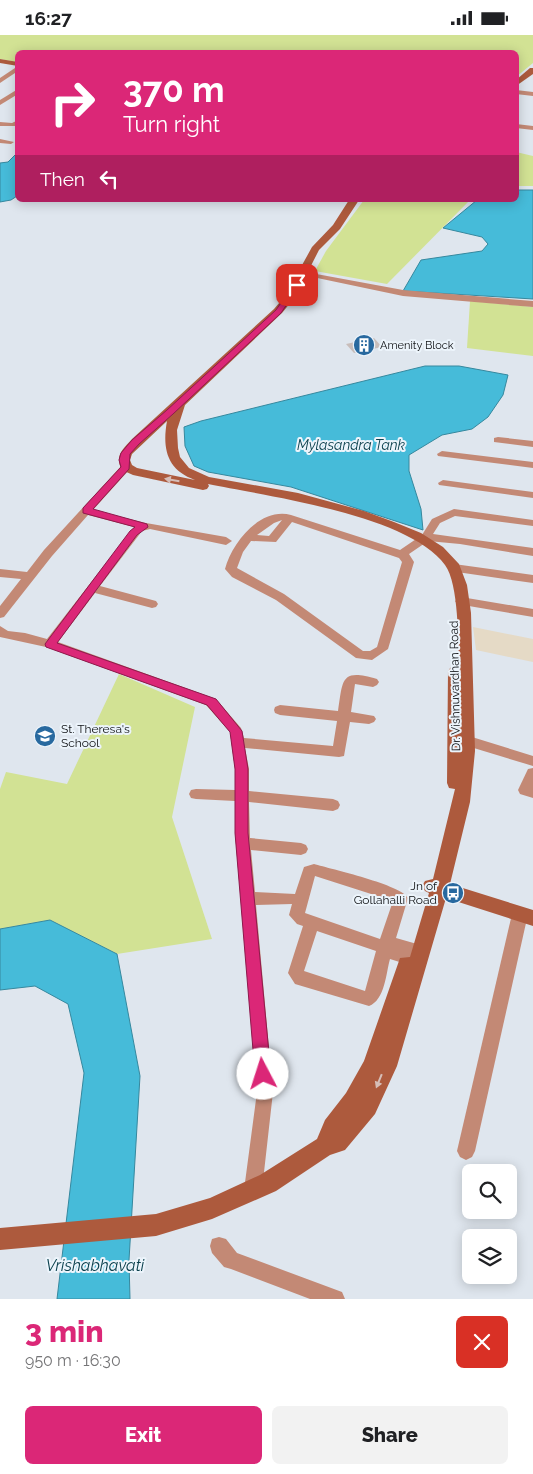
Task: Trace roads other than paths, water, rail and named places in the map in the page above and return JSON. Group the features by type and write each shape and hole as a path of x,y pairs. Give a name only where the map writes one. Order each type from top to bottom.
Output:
{"main road":[{"path":"0,61 15,64"},
{"path":"519,82 533,70"},
{"name":"Dr. Vishnuvardhan Road","path":"0,1239 156,1225 212,1208 268,1183 326,1145 338,1143 370,1103 395,1043 435,887 461,801 465,779 452,601 443,569 421,540 279,499 163,479 133,471 126,467 124,460 126,453 136,442 278,311 290,297 315,249 336,227 353,202"},
{"name":"Dr. Vishnuvardhan Road","path":"179,404 171,425 170,440 175,455 184,471 204,478 307,500 383,522 421,540 445,556 454,568 461,601 466,642 462,738"},
{"path":"435,887 526,916"},
{"name":"Dr. Vishnuvardhan Road","path":"326,1145 326,1136 354,1100 377,1055 435,887"}],"street":[{"path":"0,81 15,71"},
{"path":"519,92 533,94"},
{"path":"0,103 15,93"},
{"path":"0,124 15,124"},
{"path":"520,126 533,130"},
{"path":"0,141 11,142"},
{"path":"303,273 398,292 533,304"},
{"path":"498,439 533,444"},
{"path":"442,454 533,465"},
{"path":"0,614 30,576 126,467"},
{"path":"443,483 533,495"},
{"path":"86,511 143,527"},
{"path":"402,555 421,540 436,521 454,512 533,523"},
{"path":"278,517 290,518 402,555 408,563 382,649 372,656 360,655 280,597 236,574 231,569 232,561 249,537 270,520 278,517"},
{"path":"249,537 272,540 290,518"},
{"path":"50,644 133,533 143,527 150,526 226,541"},
{"path":"421,540 460,540 533,551"},
{"path":"454,568 533,579"},
{"path":"0,573 30,576"},
{"path":"92,588 152,604"},
{"path":"461,601 533,613"},
{"path":"0,630 5,635 25,637 50,644 211,702 236,731 242,769 243,843 265,1092 253,1190"},
{"path":"237,742 339,752 349,681 353,679 373,682"},
{"path":"280,710 370,719"},
{"path":"462,738 533,761"},
{"path":"533,773 525,790 533,793"},
{"path":"196,794 242,796 333,805"},
{"path":"243,843 301,849"},
{"path":"312,922 296,973 301,979 369,999 372,996 385,946 401,899 397,895 314,870 309,871 297,915 312,922 385,946 411,954"},
{"path":"248,898 290,899"},
{"path":"466,1151 526,916"},
{"path":"219,1246 230,1260 335,1299"}],"water":[{"path":"15,155 15,197 0,202 0,163 8,162"},
{"path":"519,190 533,190 533,299 403,291 421,260 482,251 488,244 482,237 443,228 475,202 519,202"},
{"name":"Mylasandra Tank","path":"425,366 459,366 508,375 503,395 488,417 472,429 442,435 409,455 409,471 421,509 423,530 291,487 208,472 194,466 185,446 184,427 201,421"},
{"name":"Vrishabhavati","path":"50,920 117,954 140,1076 129,1260 130,1299 57,1299 84,1073 68,1004 35,986 0,990 0,929"}],"place":[{"name":"Amenity Block","path":"364,345"},
{"name":"St. Theresa's School","path":"45,736"},
{"name":"Jn of Gollahalli Road","path":"453,893"}]}
